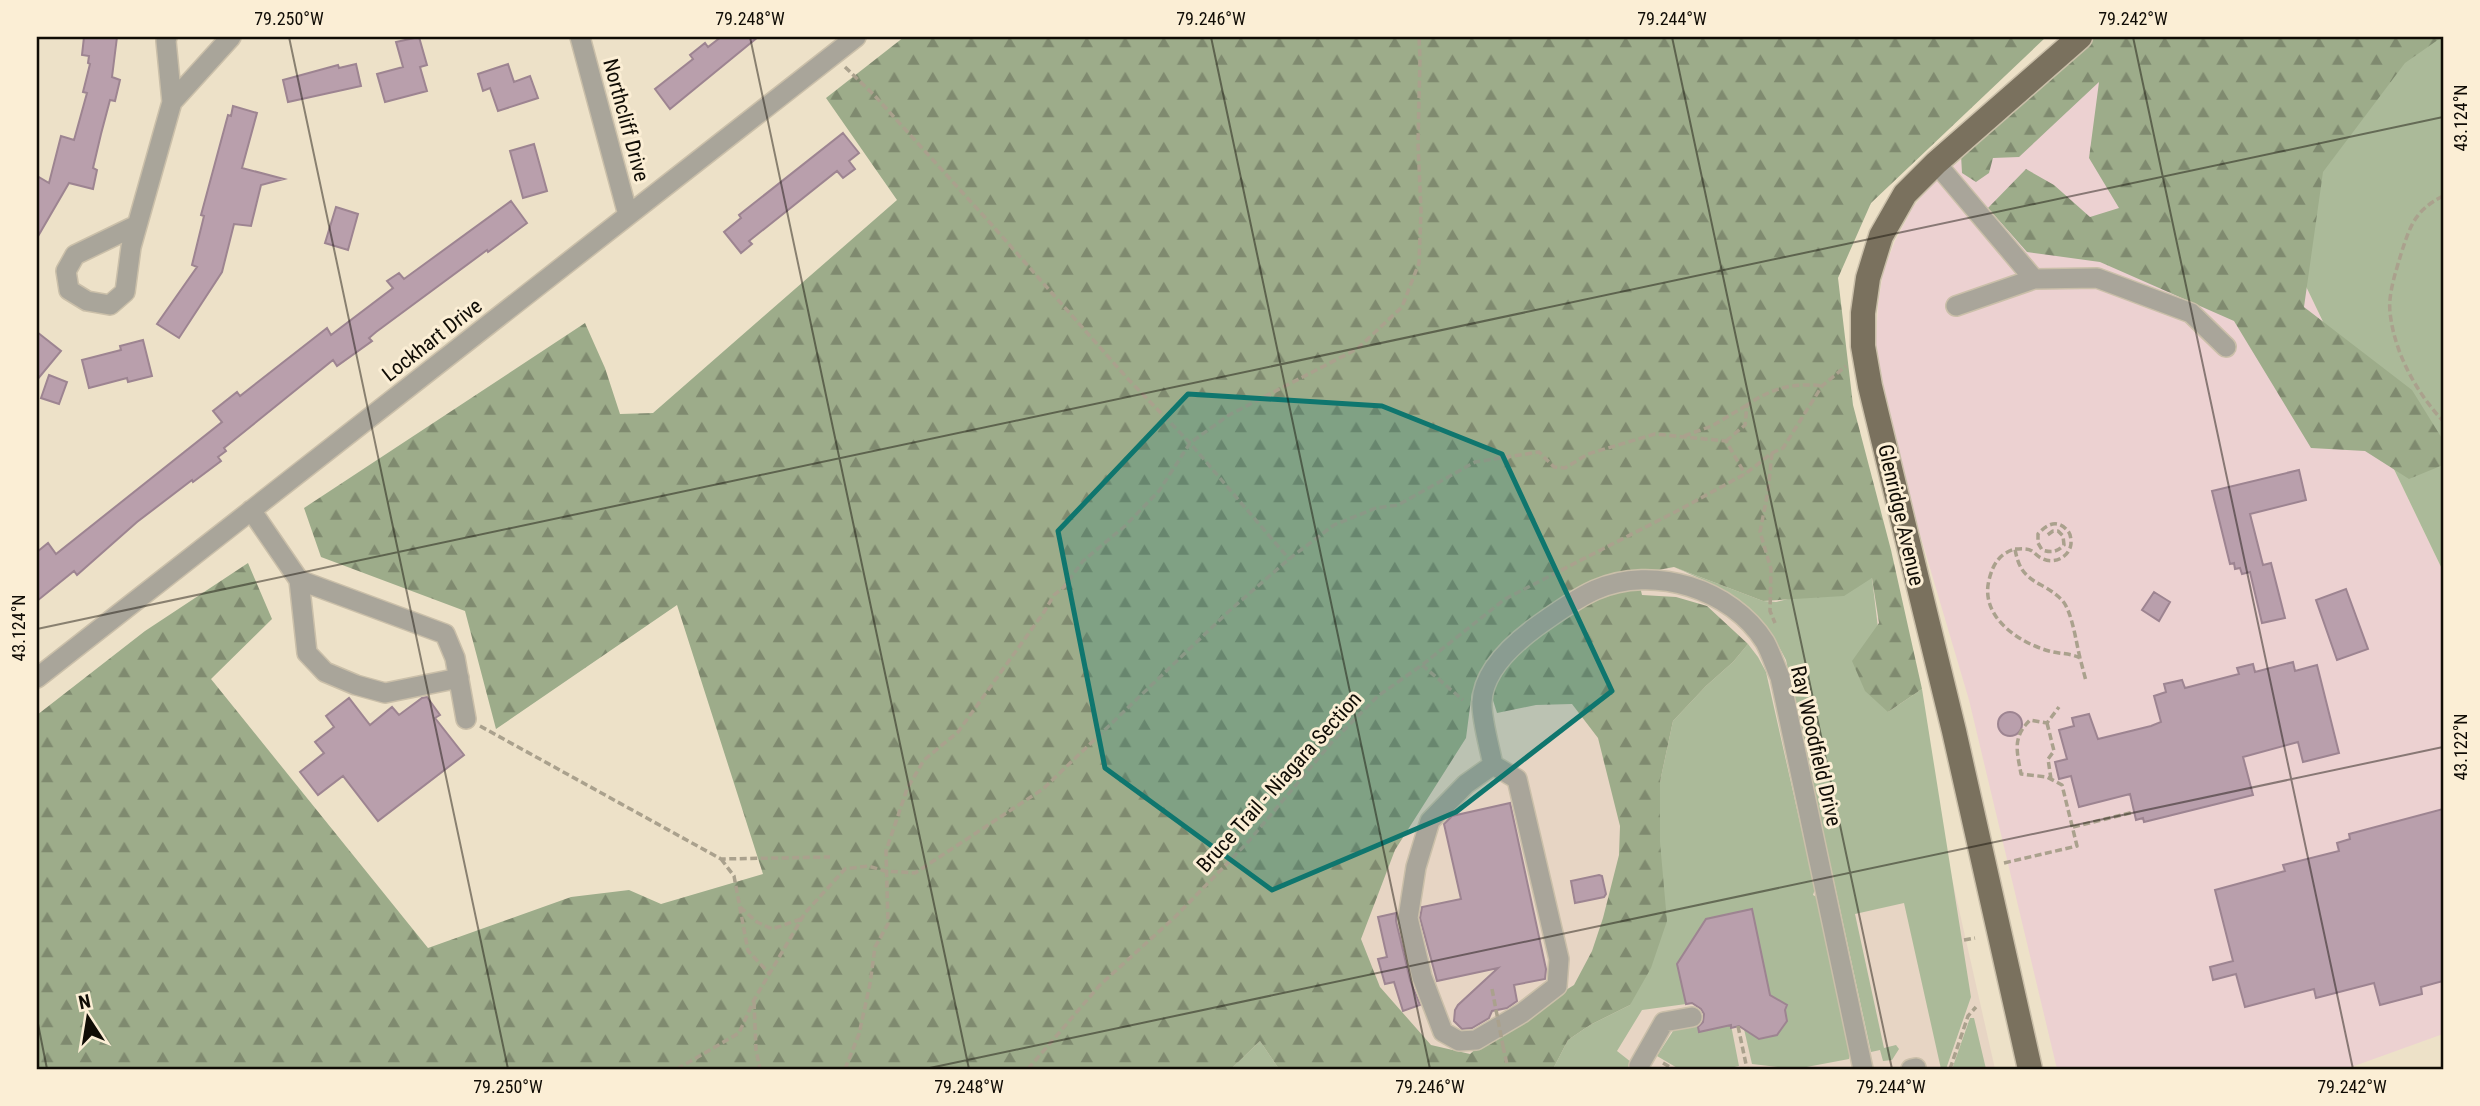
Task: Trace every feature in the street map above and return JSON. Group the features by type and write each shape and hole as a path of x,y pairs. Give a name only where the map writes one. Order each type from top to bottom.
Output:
{"main road":[{"name":"Glenridge Avenue","path":"2030,1069 1954,731 1870,386 1863,346 1863,313 1866,289 1881,236 1905,194 1936,163 2080,37"}],"street":[{"path":"137,225 172,102 167,37"},
{"path":"172,102 231,37"},
{"name":"Northcliff Drive","path":"580,37 628,215"},
{"name":"Lockhart Drive","path":"37,678 856,37"},
{"path":"1936,163 2034,279"},
{"path":"1956,306 2034,279 2097,278 2191,313 2226,347"},
{"path":"251,510 299,580 307,653 325,672 385,693 459,678"},
{"path":"299,580 445,634 455,658 466,719"},
{"name":"Ray Woodfield Drive","path":"1493,765 1482,702 1489,676 1517,641 1546,619 1595,590 1619,583 1647,581 1679,584 1721,599 1742,615 1765,643 1780,677 1863,1069"},
{"path":"1493,765 1517,779 1559,959 1557,986 1522,1013 1476,1040 1459,1041 1443,1032 1422,977 1408,918 1416,867 1430,821 1466,784 1493,765"},
{"path":"1640,1069 1639,1066 1664,1022 1692,1017"}],"path":[{"path":"845,1069 859,1034 875,947 888,924 886,851 907,789 924,761 958,732 1054,595 1064,587 1083,561 1125,526 1159,491 1190,443 1229,415 1357,349 1402,307 1419,263 1419,37"},
{"path":"833,55 874,95 1127,379 1190,443 1289,559"},
{"path":"2443,196 2431,202 2411,223 2395,273 2389,310 2397,348 2426,403 2443,421"},
{"name":"Bruce Trail - Niagara Section","path":"1028,1069 1100,985 1175,917 1248,842 1332,743 1378,696 1505,599 1677,512 1745,474 1783,448 1822,386 1851,362"},
{"path":"1682,437 1712,426 1766,392 1805,384 1822,386"},
{"path":"677,1069 739,1033 754,1000 801,919 845,869 868,866 885,871 915,873 1043,789 1228,612 1289,559 1334,526 1376,508 1407,501 1475,462 1539,452 1554,467 1565,468 1588,454 1655,434 1726,442 1745,425 1747,405"},
{"path":"1726,442 1745,474"},
{"path":"1772,453 1769,491 1760,532 1771,569 1770,611 1780,634"},
{"path":"2046,536 2053,531 2059,531 2064,545 2058,550 2050,553 2042,550 2038,543 2038,534 2049,524 2056,523 2064,527 2071,541 2069,551 2055,561 2044,560 2032,551 2015,549 1997,559 1991,569 1986,590 1991,610 2016,637 2031,645 2080,658"},
{"path":"2015,549 2023,573 2060,598 2067,607 2086,681"},
{"path":"1422,665 1485,718"},
{"path":"2047,723 2059,707"},
{"path":"466,719 721,859 734,876 748,951 769,973"},
{"path":"2004,863 2077,846 2062,785 2051,779 2021,774 2017,739 2030,720 2047,723"},
{"path":"2047,723 2054,751 2048,759 2051,779"},
{"path":"2073,827 2134,812"},
{"path":"721,859 830,857"},
{"path":"740,907 757,922 772,929 801,919"},
{"path":"1964,940 1975,938"},
{"path":"1492,989 1508,1069"},
{"path":"754,1000 756,1051 761,1069"},
{"path":"1950,1069 1968,1016 1976,1007"},
{"path":"1738,1027 1748,1069"}],"highlighted area":[{"path":"1188,394 1382,406 1502,454 1612,691 1456,812 1272,890 1105,768 1058,531"}],"shaded area":[{"path":"2107,37 2186,37 2443,571 2443,1034 2346,1069 2057,1069 1969,700 1914,514 1875,358 1883,272 1913,207 1932,184"},
{"path":"1662,550 1879,555 1995,1069 1231,1069 1457,663"}],"green space":[{"path":"904,37 2046,37 1871,203 1838,278 1853,405 1891,550 1922,689 1888,712 1865,691 1852,661 1879,623 1872,578 1844,596 1763,601 1674,567 1637,574 1642,595 1676,597 1707,606 1748,644 1673,721 1660,782 1660,842 1667,921 1651,968 1630,1005 1590,1025 1568,1040 1553,1069 1279,1069 1260,1041 1231,1069 37,1069 37,715 145,631 248,563 272,619 211,679 428,948 571,897 629,890 661,904 763,874 677,605 496,729 465,611 321,557 304,508 585,323 605,368 620,414 653,413 897,200 826,98","holes":["1472,692 1492,697 1497,713 1536,705 1572,704 1598,738 1620,826 1619,855 1592,951 1574,985 1487,1039 1470,1054 1431,1045 1380,987 1361,939 1395,850 1466,738"]},
{"path":"2095,37 2442,37 2405,63 2323,172 2304,307 2412,390 2443,440 2443,465 2409,479 2365,451 2311,448 2234,321 2100,262 2027,252 1988,208 2026,169 2054,185 2090,217 2119,208 2089,158 2099,82 2019,157 1993,158 1989,173 1976,182 1962,173 1961,155"},
{"path":"2186,37 2443,37 2443,571"},
{"path":"1674,567 1763,601 1776,602 1872,578 1888,712 1922,689 1971,997 1946,1069 1941,1069 1904,903 1855,914 1884,1048 1896,1045 1899,1049 1892,1060 1883,1061 1880,1050 1871,1052 1786,660 1764,624 1740,601 1712,584"},
{"path":"1748,644 1766,672 1815,889 1813,895 1817,897 1850,1047 1849,1059 1796,1069 1752,1064 1744,1029 1759,1039 1777,1035 1787,1021 1787,1006 1766,993 1768,986 1752,909 1706,919 1677,964 1686,1004 1642,1010 1617,1051 1631,1062 1632,1069 1553,1069 1568,1040 1590,1025 1630,1005 1660,842 1660,782 1673,721"},
{"path":"1970,1018 1974,1018 1986,1069 1952,1069"},
{"path":"1697,1023 1699,1032 1731,1025 1739,1066 1725,1069 1679,1069 1657,1056 1675,1028"},
{"path":"1260,1041 1279,1069 1231,1069"}],"building":[{"path":"84,37 117,37 112,77 120,80 115,101 110,100 101,134 93,168 97,170 93,189 69,183 37,238 37,176 49,183 61,136 74,140 87,93 83,92 90,64 89,56 82,55"},
{"path":"419,37 427,65 420,67 427,91 385,102 377,74 403,67 396,42"},
{"path":"721,37 758,37 670,109 655,89 693,59 690,55 705,43 708,47"},
{"path":"356,64 361,86 288,102 283,80 338,65 339,68"},
{"path":"508,64 514,82 530,76 538,98 498,111 490,88 483,91 478,74"},
{"path":"233,106 257,113 242,168 284,179 261,185 251,226 234,224 222,272 179,338 157,324 197,267 192,265 204,216 201,215 228,115 231,116"},
{"path":"843,133 859,153 849,161 855,169 843,178 837,171 749,241 752,244 741,253 724,232 741,218 739,215"},
{"path":"534,144 547,191 523,198 510,151"},
{"path":"511,201 527,223 376,332 369,338 372,341 337,366 333,360 224,448 226,451 218,457 221,461 137,522 77,575 74,571 37,601 37,552 48,543 56,554 222,422 213,411 237,392 240,396 327,328 331,335 393,288 387,281 399,273 404,279"},
{"path":"336,207 358,214 348,250 325,243"},
{"path":"37,332 61,351 37,380"},
{"path":"143,340 152,376 128,382 127,378 89,388 82,360 121,350 120,346"},
{"path":"49,375 67,382 59,404 41,398"},
{"path":"2299,470 2306,500 2250,514 2263,565 2271,563 2285,618 2262,623 2250,572 2242,574 2240,568 2235,569 2234,563 2230,564 2212,491"},
{"path":"2346,589 2368,649 2337,660 2316,600"},
{"path":"2154,592 2170,602 2159,621 2142,610"},
{"path":"2293,662 2295,671 2317,665 2339,753 2303,762 2298,742 2243,757 2253,795 2144,822 2143,818 2136,820 2130,794 2079,807 2071,776 2059,779 2055,762 2067,759 2059,730 2074,726 2072,718 2089,714 2098,739 2151,726 2161,722 2154,696 2166,692 2164,684 2182,680 2185,688 2239,674 2237,668 2253,664 2255,672"},
{"path":"427,697 440,715 435,718 464,755 378,821 343,776 318,795 300,772 324,753 315,742 334,727 326,716 349,698 370,725 392,707 399,715"},
{"path":"2010,712 2021,719 2022,724 2015,735 2010,736 1999,729 1998,724 2005,713"},
{"path":"1510,803 1546,969 1545,979 1514,985 1517,1001 1507,1008 1492,1011 1489,1018 1472,1028 1462,1029 1454,1021 1455,1010 1498,968 1437,981 1420,918 1422,907 1461,899 1444,824 1452,816"},
{"path":"2443,809 2443,981 2421,987 2422,994 2380,1005 2374,983 2316,998 2314,989 2245,1007 2236,974 2213,980 2210,967 2233,961 2215,890 2285,871 2283,865 2339,851 2337,843 2350,839 2349,834"},
{"path":"1602,876 1606,894 1604,897 1575,903 1571,881"},
{"path":"1752,909 1770,995 1787,1005 1787,1021 1777,1035 1759,1039 1739,1026 1731,1028 1731,1025 1699,1032 1698,1027 1703,1022 1704,1014 1692,1003 1686,1004 1677,964 1706,919"},
{"path":"1396,913 1410,980 1420,1005 1403,1011 1394,982 1385,984 1378,959 1387,957 1378,917"}]}
